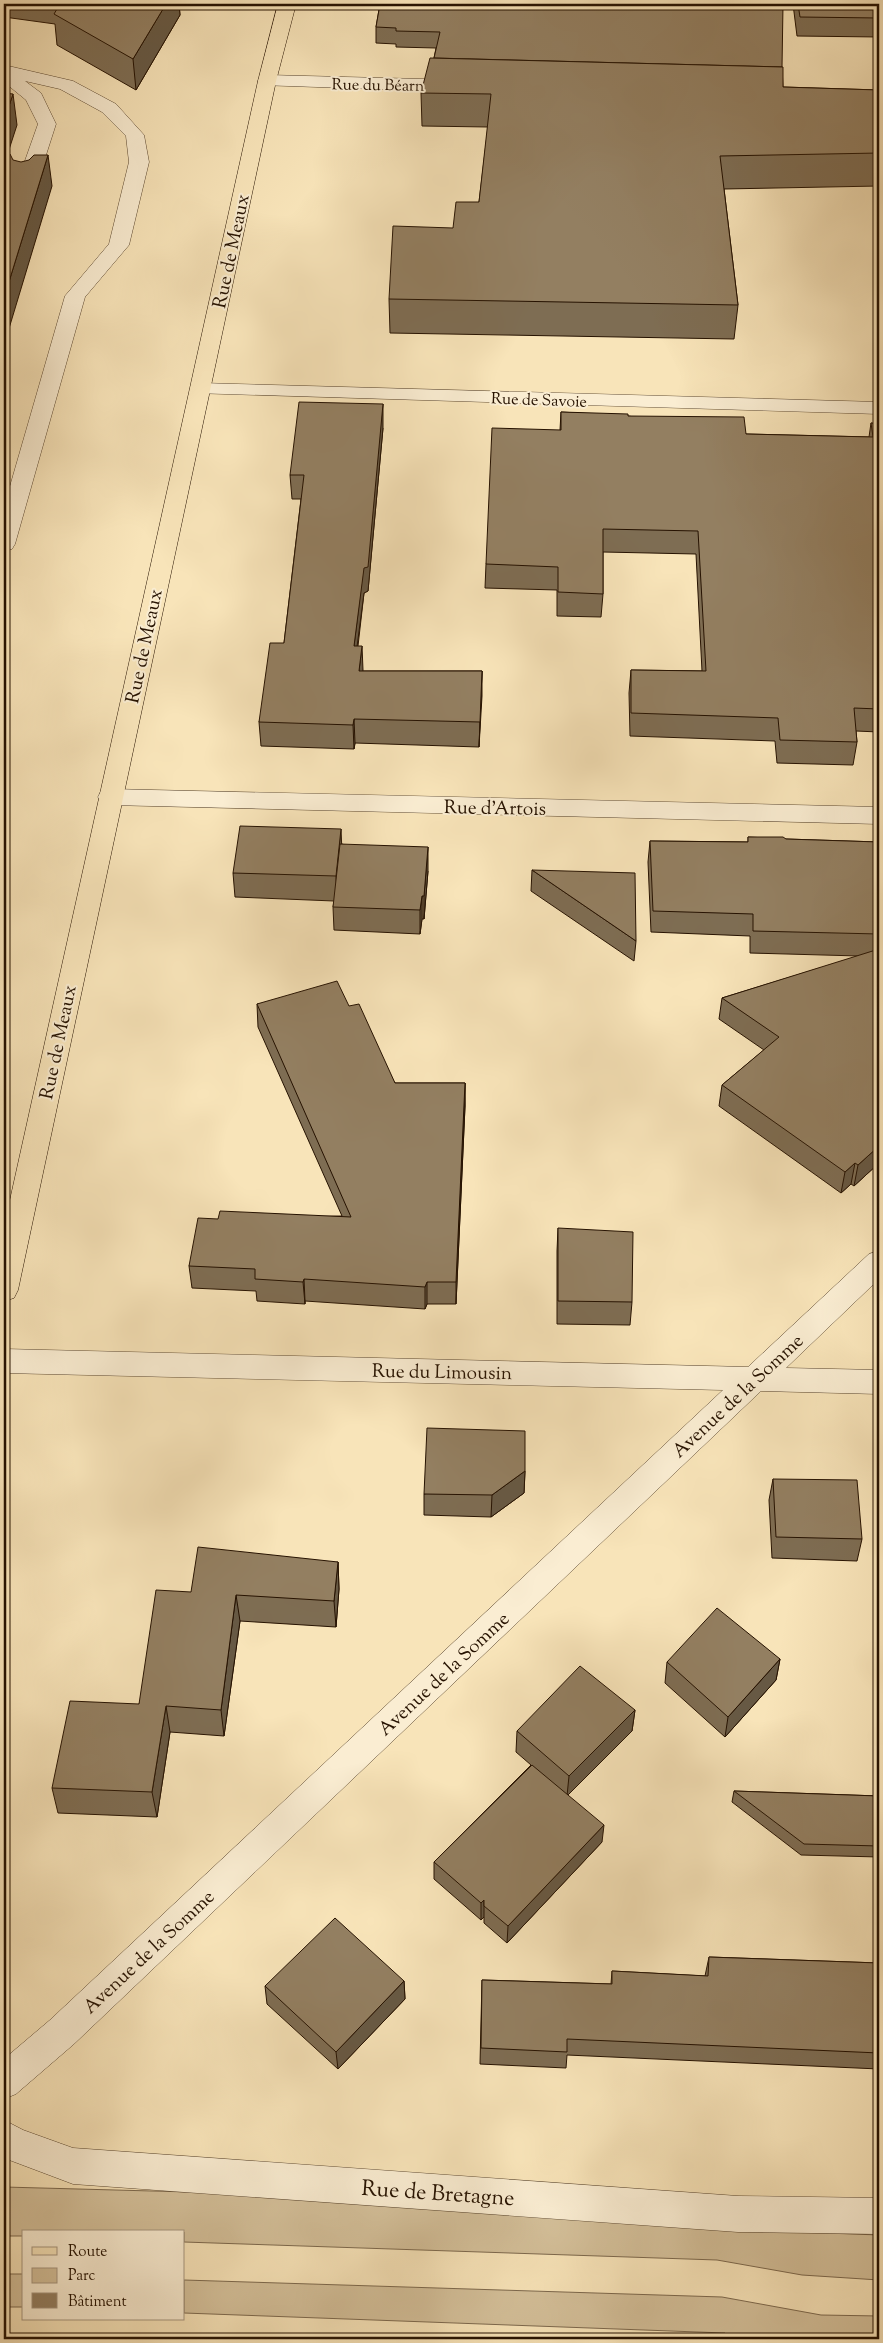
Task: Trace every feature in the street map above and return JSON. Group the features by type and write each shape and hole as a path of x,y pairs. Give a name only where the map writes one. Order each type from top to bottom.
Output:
{"main road":[{"name":"Rue de Meaux","path":"4,1290 12,1210 110,797 267,81 288,4"}],"street":[{"path":"4,71 34,98 47,124 26,186"},
{"path":"4,71 66,85 109,108 135,135 139,162 119,245 75,296 4,544"},
{"name":"Rue du Béarn","path":"267,81 480,87"},
{"name":"Rue de Savoie","path":"200,389 879,408"},
{"name":"Rue d'Artois","path":"110,797 879,816"},
{"name":"Avenue de la Somme","path":"4,2082 69,2025 879,1262"},
{"name":"Rue du Limousin","path":"4,1361 879,1382"},
{"name":"Rue de Bretagne","path":"4,2138 12,2144 73,2166 738,2214 879,2216"}],"green space":[{"path":"4,2187 744,2207 746,2230 879,2235 879,2280 802,2275 717,2260 185,2242 185,2230 22,2230 22,2236 4,2236"},
{"path":"4,2274 22,2274 22,2307 4,2307"},
{"path":"185,2280 722,2297 821,2315 879,2316 879,2339 726,2339 725,2333 185,2313"}],"building":[{"path":"60,4 166,4 133,59 54,14"},
{"path":"380,4 783,5 782,67 434,58 440,32 396,31 396,28 376,27"},
{"path":"798,4 879,4 879,18 800,17"},
{"path":"430,58 783,67 783,87 879,90 879,153 720,156 738,305 389,299 393,226 453,228 456,202 479,202 491,94 421,93"},
{"path":"4,93 13,94 4,121"},
{"path":"4,154 10,154 13,160 21,162 29,160 34,155 48,155 4,298"},
{"path":"299,402 383,404 368,567 364,568 354,646 362,646 359,671 482,671 480,722 354,719 353,725 259,722 270,643 284,643 304,475 290,475"},
{"path":"561,412 628,414 628,416 744,417 746,434 873,437 871,423 879,424 879,709 854,708 857,742 780,740 778,718 631,713 631,670 706,671 698,531 603,529 603,594 558,592 558,567 486,564 492,428 561,430"},
{"path":"240,826 341,829 336,876 233,873"},
{"path":"748,837 879,842 879,934 753,931 753,914 653,911 650,841 748,842"},
{"path":"340,844 428,847 424,896 422,896 420,910 333,907"},
{"path":"532,870 635,873 636,941"},
{"path":"879,949 879,1146 858,1165 855,1163 845,1172 722,1085 779,1037 722,998"},
{"path":"337,981 349,1006 359,1004 395,1083 465,1083 456,1282 427,1282 425,1287 304,1279 303,1282 255,1279 255,1269 189,1266 198,1218 218,1219 220,1211 351,1217 257,1004"},
{"path":"558,1228 633,1232 632,1302 558,1301"},
{"path":"427,1428 525,1431 525,1471 492,1495 424,1494"},
{"path":"773,1479 857,1480 862,1539 776,1537"},
{"path":"198,1547 338,1562 334,1601 236,1595 221,1710 166,1706 152,1792 52,1788 70,1701 139,1704 156,1590 191,1592"},
{"path":"717,1608 780,1659 728,1717 667,1662"},
{"path":"580,1666 635,1710 569,1776 517,1731"},
{"path":"532,1765 604,1825 508,1926 484,1906 484,1900 481,1903 434,1862"},
{"path":"734,1791 879,1796 879,1846 804,1844"},
{"path":"335,1918 404,1981 336,2052 265,1986"},
{"path":"709,1957 879,1963 879,2053 567,2039 567,2052 481,2048 482,1980 612,1984 612,1971 708,1976"}]}
